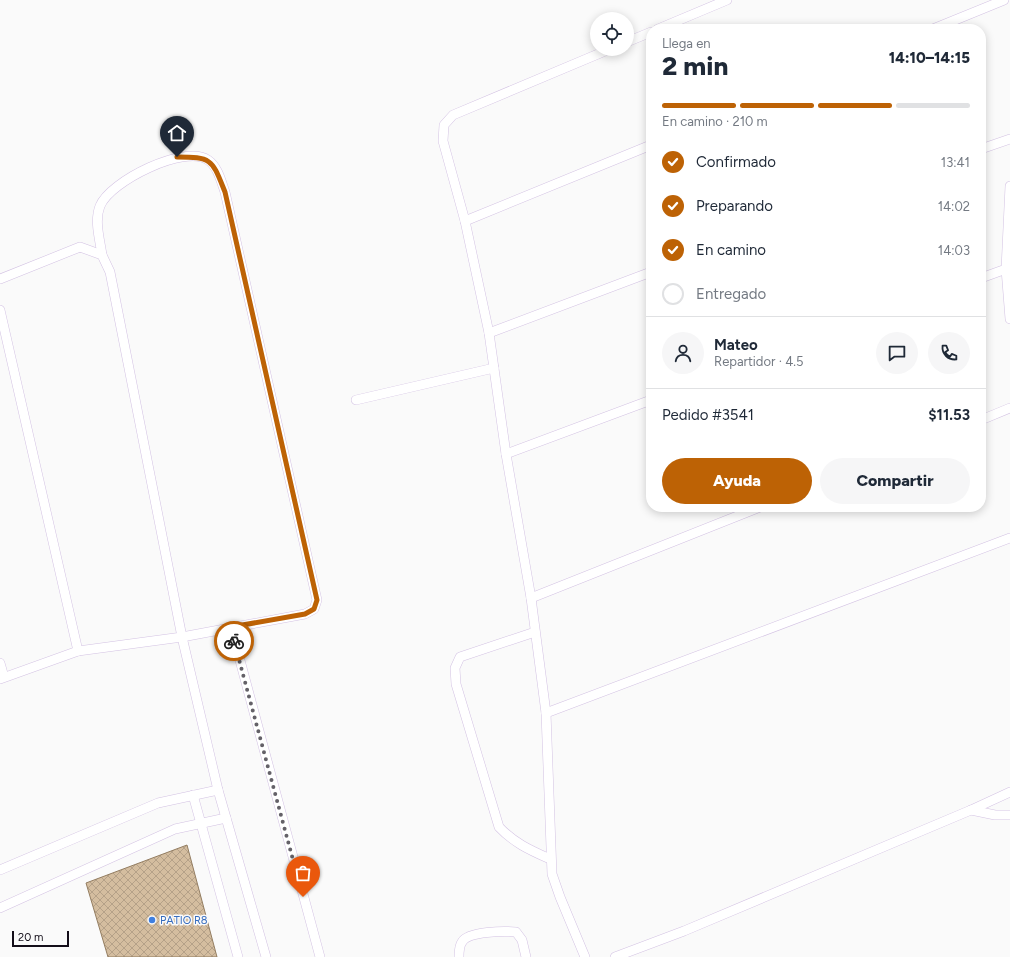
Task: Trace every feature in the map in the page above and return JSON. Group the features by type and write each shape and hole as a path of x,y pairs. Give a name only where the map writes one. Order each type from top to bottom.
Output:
{"lane":[{"path":"670,24 727,0"},
{"path":"945,24 1004,0"},
{"path":"634,39 646,34"},
{"path":"584,957 552,874 550,858 546,713 530,598 506,454 489,333 466,221 443,141 444,125 453,115 593,56"},
{"path":"986,147 1010,138"},
{"path":"466,221 646,147"},
{"path":"0,663 2,678 78,651 182,636 305,614 314,609 317,600 225,192 214,166 207,159 198,157 177,157 138,172 115,187 100,206 98,221 102,255 110,272 182,636 218,790 266,957"},
{"path":"1010,186 1006,269 1010,319"},
{"path":"0,279 80,247 102,255"},
{"path":"986,276 1006,269"},
{"path":"489,333 646,274"},
{"path":"0,310 78,651"},
{"path":"356,400 494,368"},
{"path":"506,454 646,402"},
{"path":"986,418 1010,408"},
{"path":"530,598 747,512"},
{"path":"546,713 1010,538"},
{"path":"231,627 320,957"},
{"path":"535,632 460,657 455,668 456,684 499,827 510,839 524,848 550,858"},
{"path":"0,870 158,803 218,790"},
{"path":"615,957 632,954 972,810 1010,792"},
{"path":"193,795 238,957"},
{"path":"972,810 994,816 1010,816"},
{"path":"0,908 175,829 226,818"},
{"path":"459,957 462,942 468,936 504,930 516,932 522,940 526,957"}],"building":[{"name":"PATIO R8","path":"187,845 217,957 108,957 86,883"}],"way so far":[{"path":"234,641 303,897"}],"place":[{"name":"PATIO R8","path":"152,920"}],"route":[{"path":"177,157 198,157 207,159 214,166 225,192 317,600 314,609 305,614 231,627 234,641"}]}
